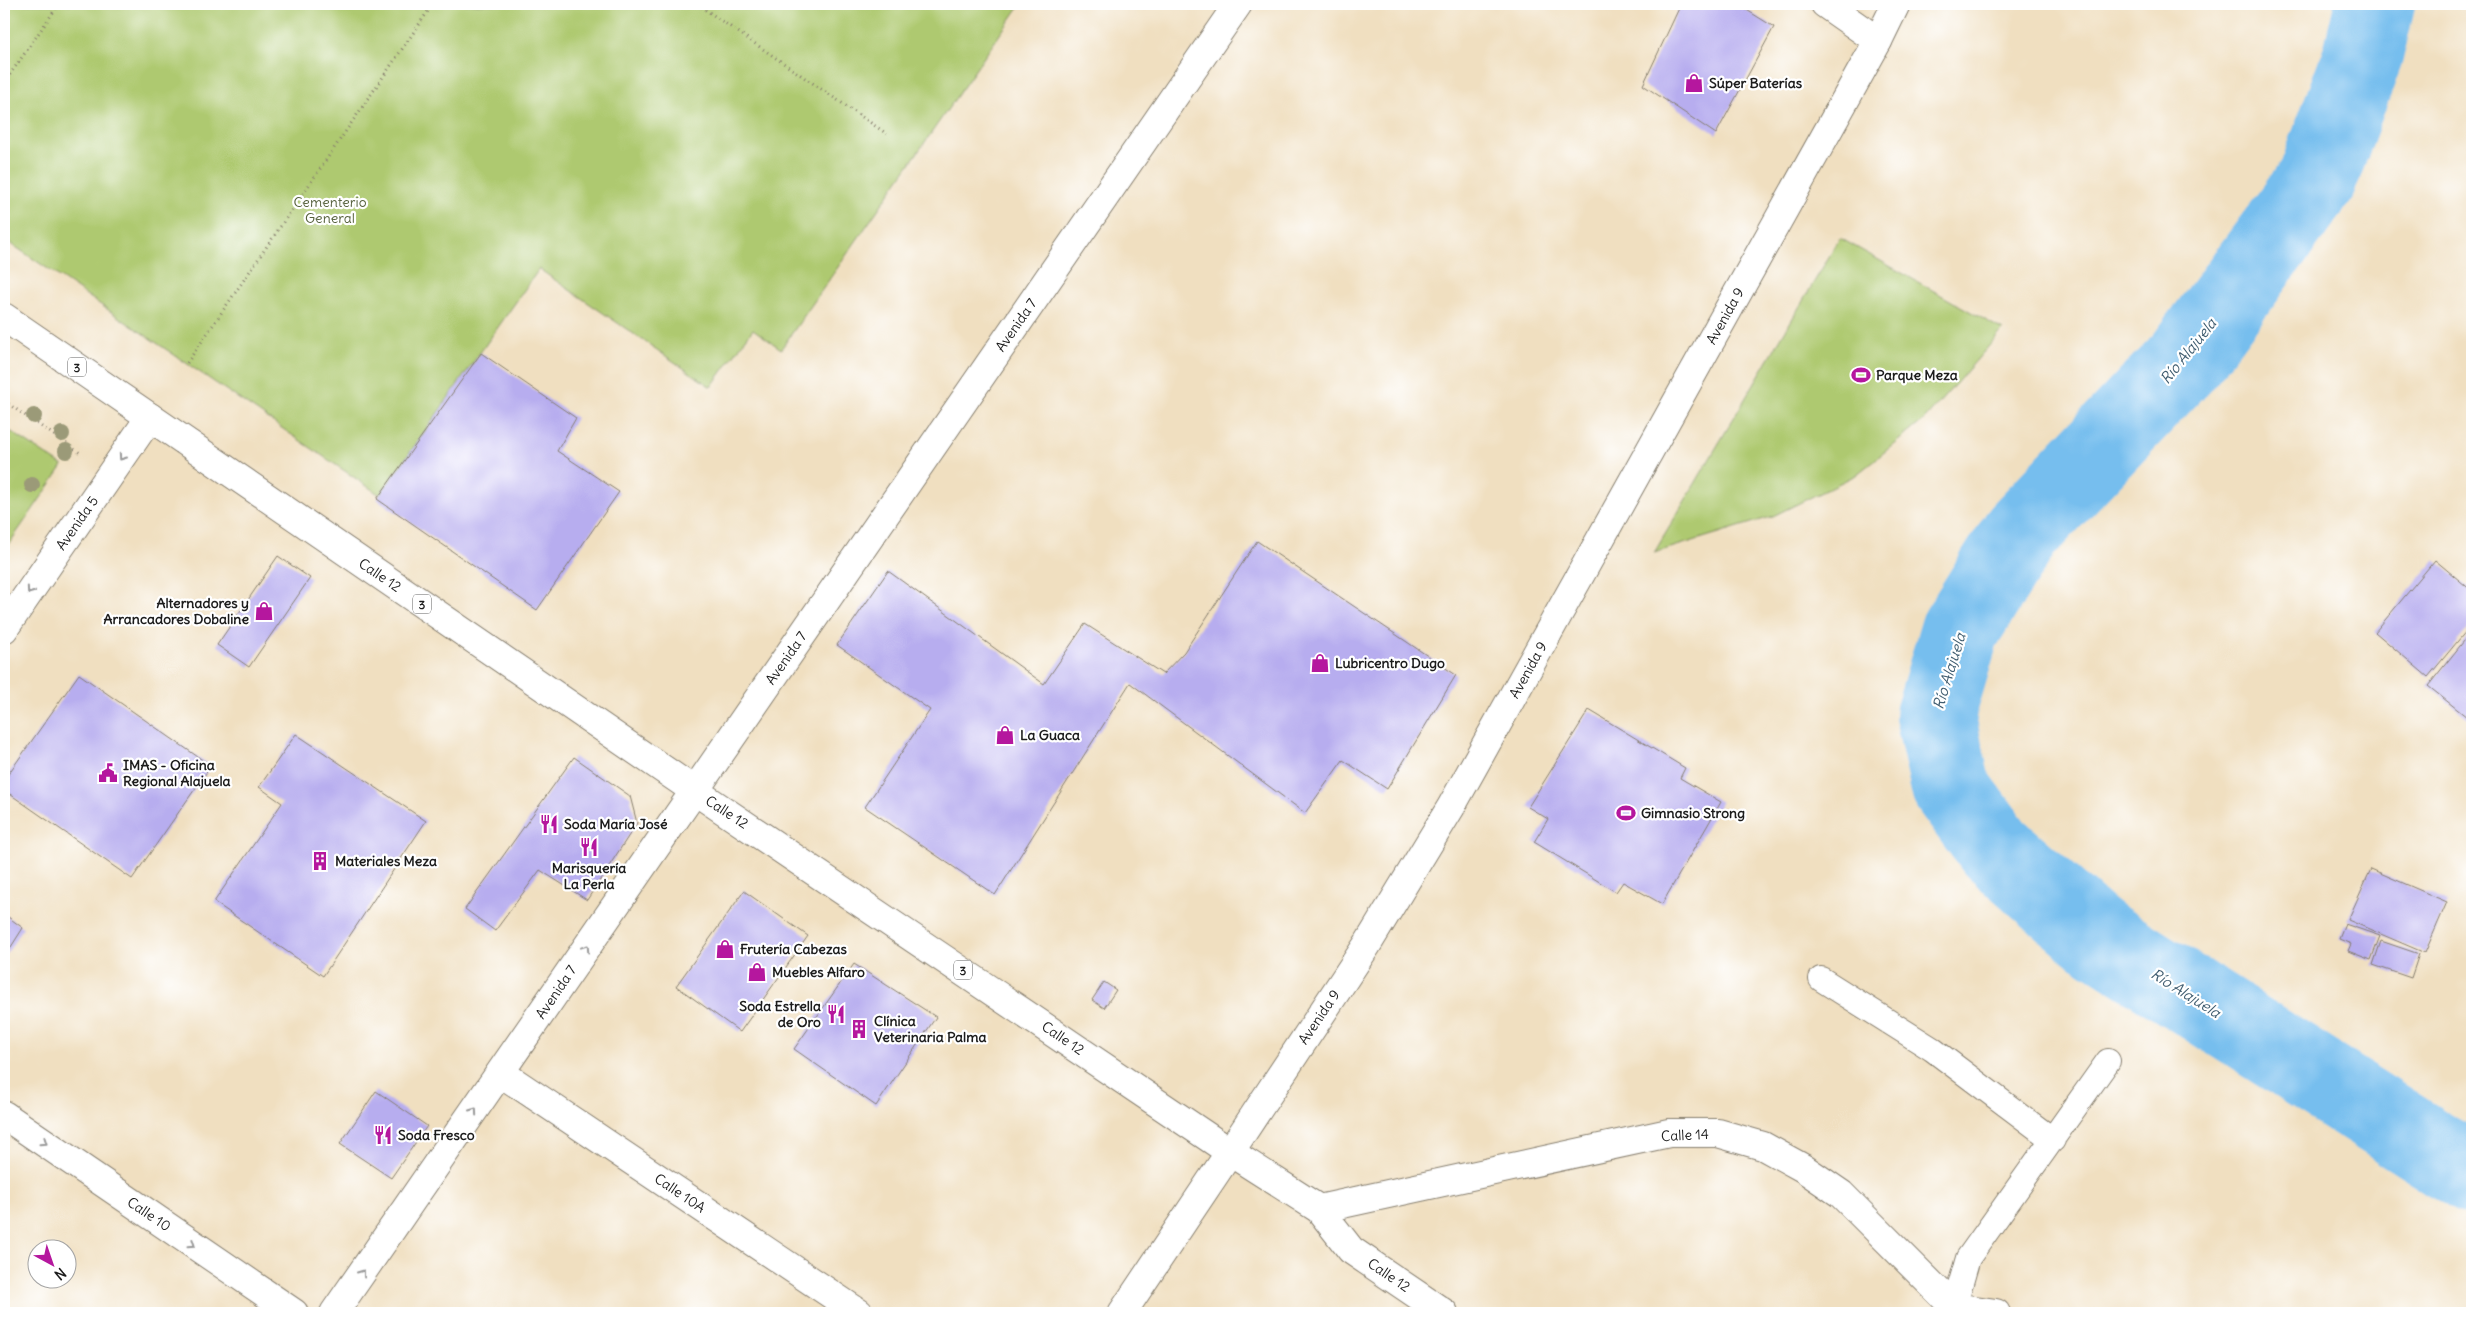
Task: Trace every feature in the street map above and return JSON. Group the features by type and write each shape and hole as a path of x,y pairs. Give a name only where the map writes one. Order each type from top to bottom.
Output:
{"street":[{"name":"Avenida 7","path":"334,1313 1238,4"},
{"path":"1825,4 1878,41"},
{"name":"Avenida 9","path":"1122,1313 1367,945 1451,806 1878,41 1896,4"},
{"name":"Calle 12","path":"4,316 695,790 1230,1152 1319,1209 1351,1250 1444,1313"},
{"name":"Avenida 5","path":"4,629 150,417"},
{"name":"Calle 10A","path":"501,1073 859,1313"},
{"name":"Calle 10","path":"4,1114 294,1313"},
{"name":"Calle 14","path":"1319,1209 1670,1133 1718,1133 1762,1146 1803,1168 1841,1194 1953,1310"},
{"path":"1953,1310 1996,1313"}],"lane":[{"path":"1820,979 1932,1049 2053,1140"},
{"path":"1953,1310 1968,1258 2108,1061"}],"path":[{"path":"4,83 59,4"},
{"path":"187,363 433,4"},
{"path":"697,4 887,134"},
{"path":"4,401 85,456"}],"green space":[{"name":"Cementerio General","path":"4,4 1021,4 781,349 753,329 711,387 539,269 380,495 4,239"},
{"name":"Parque Meza","path":"1840,238 2003,330 1924,420 1856,475 1771,517 1654,553"},
{"path":"4,427 63,466 4,551"}],"building":[{"path":"1681,4 1737,4 1774,27 1716,134 1643,85"},
{"path":"481,353 576,418 557,451 619,492 537,610 377,499"},
{"name":"La Guaca","path":"1257,541 1456,675 1387,789 1343,760 1305,813 1130,683 995,895 865,807 930,710 837,645 888,571 1044,684 1085,624 1163,674 1184,652"},
{"name":"Alternadores y Arrancadores Dobaline","path":"278,556 310,578 249,667 217,645"},
{"path":"2435,560 2472,591 2472,624 2428,677 2375,632"},
{"path":"2472,631 2472,721 2428,686"},
{"name":"IMAS - Oficina Regional Alajuela","path":"79,674 211,766 132,879 4,790 4,780"},
{"name":"Gimnasio Strong","path":"1589,710 1685,768 1680,778 1721,802 1662,904 1623,882 1616,892 1534,842 1548,819 1528,807"},
{"name":"Materiales Meza","path":"296,734 426,821 323,976 214,902 282,803 259,787"},
{"path":"574,757 630,796 637,823 587,900 540,870 495,931 465,909"},
{"path":"2371,869 2447,902 2425,953 2348,920"},
{"path":"744,891 808,936 740,1032 676,986"},
{"path":"4,914 23,928 4,958"},
{"path":"2345,924 2380,936 2371,960 2348,951 2351,944 2339,939"},
{"path":"2381,941 2419,954 2411,978 2373,965"},
{"path":"854,964 936,1017 876,1106 794,1049"},
{"path":"1104,982 1116,990 1104,1008 1092,1000"},
{"name":"Soda Fresco","path":"376,1091 427,1126 391,1178 340,1144"}],"waterway":[{"name":"Río Alajuela","path":"2375,4 2363,55 2317,180 2185,359 2022,531 1960,630 1935,715 1951,788 1995,848 2090,932 2472,1175"}],"place":[{"name":"Súper Baterías","path":"1694,83"},
{"name":"Parque Meza","path":"1861,375"},
{"name":"Alternadores y Arrancadores Dobaline","path":"264,611"},
{"name":"Lubricentro Dugo","path":"1320,663"},
{"name":"La Guaca","path":"1005,735"},
{"name":"IMAS - Oficina Regional Alajuela","path":"108,773"},
{"name":"Gimnasio Strong","path":"1626,813"},
{"name":"Soda María José","path":"549,824"},
{"name":"Marisquería La Perla","path":"589,847"},
{"name":"Materiales Meza","path":"320,861"},
{"name":"Frutería Cabezas","path":"725,949"},
{"name":"Muebles Alfaro","path":"757,972"},
{"name":"Soda Estrella de Oro","path":"836,1014"},
{"name":"Clínica Veterinaria Palma","path":"859,1029"},
{"name":"Soda Fresco","path":"383,1135"}]}
